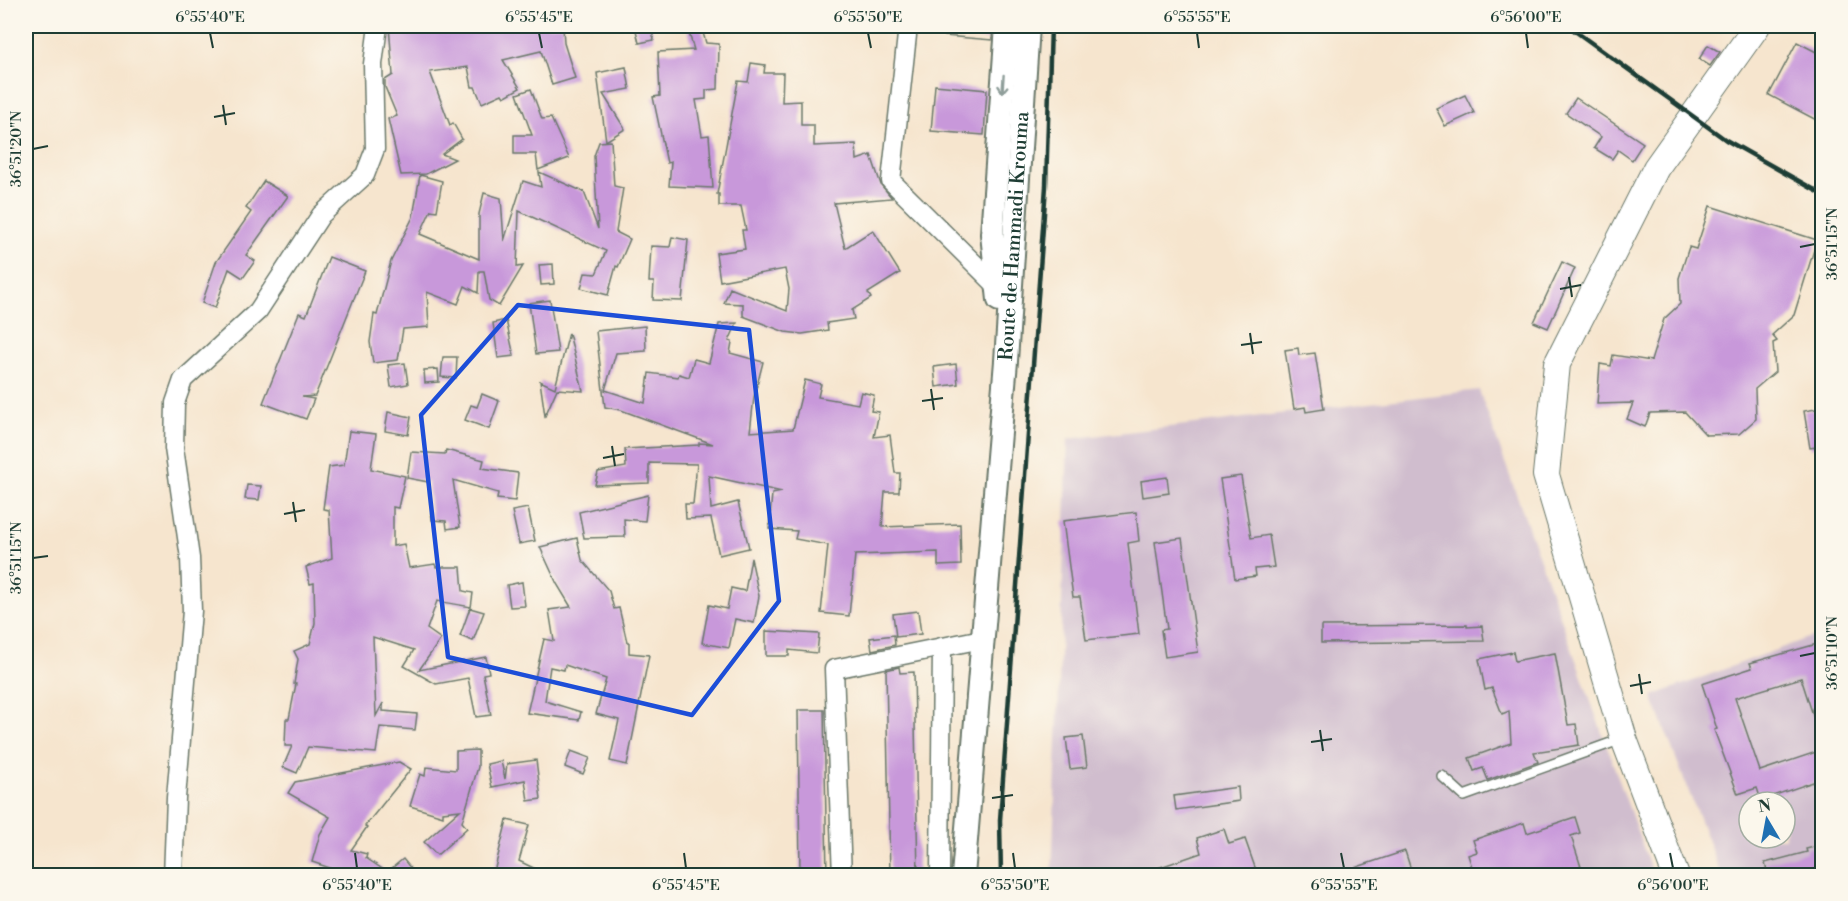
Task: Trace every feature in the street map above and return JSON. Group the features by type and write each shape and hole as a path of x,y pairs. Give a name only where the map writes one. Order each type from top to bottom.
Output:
{"main road":[{"path":"1676,876 1624,739 1546,475 1557,364 1656,168 1757,26"}],"street":[{"path":"173,876 176,798 192,611 190,558 174,448 175,403 183,380 258,311 321,215 365,175 375,149 373,64 378,26"},
{"path":"908,26 891,181 998,287"},
{"name":"Route de Hammadi Krouma","path":"1006,361 992,234 1007,26"},
{"name":"Route de Hammadi Krouma","path":"1006,361 1028,26"},
{"path":"963,876 1006,361"},
{"path":"842,876 834,669 982,639"},
{"path":"940,876 942,647"}],"lane":[{"path":"1442,776 1464,796 1624,739"}],"highlighted area":[{"path":"518,305 749,330 779,601 692,715 448,657 421,415"}],"shaded area":[{"path":"1479,390 1653,875 1052,876 1068,439"},
{"path":"1822,633 1822,875 1721,875 1652,696"}],"building":[{"path":"389,26 411,26 411,28 432,26 432,29 476,30 475,26 563,26 564,43 575,78 552,85 541,51 503,60 520,88 504,97 502,94 482,103 475,87 472,87 468,67 430,72 450,125 453,123 462,139 442,154 455,159 426,174 401,175 388,119 397,116 385,87 385,80 393,75"},
{"path":"635,26 651,26 654,40 639,43"},
{"path":"687,26 701,26 706,43 719,44 718,89 706,90 706,99 696,100 702,136 709,135 713,188 669,186 671,162 667,163 653,97 660,96 658,52 694,50"},
{"path":"945,26 993,26 992,40 945,36"},
{"path":"1797,42 1822,55 1822,123 1769,95"},
{"path":"1708,45 1720,52 1710,66 1699,59"},
{"path":"751,63 765,65 764,73 783,73 782,102 801,101 801,125 814,125 814,146 856,144 857,160 871,155 881,185 892,198 834,203 845,248 873,230 900,273 868,293 871,298 852,310 854,319 827,323 828,330 802,334 785,332 743,316 743,304 724,303 730,288 787,311 789,289 785,269 720,281 716,253 745,249 742,230 746,230 741,206 719,206 719,194 717,194 738,81 748,82"},
{"path":"626,67 630,89 603,94 625,129 606,141 597,73"},
{"path":"935,85 987,90 984,135 931,131"},
{"path":"531,89 542,119 551,118 569,158 538,170 536,154 514,154 514,135 532,135 517,94"},
{"path":"1465,95 1474,113 1445,126 1436,108"},
{"path":"1576,98 1643,143 1632,160 1618,150 1612,159 1594,148 1601,137 1566,113"},
{"path":"611,141 614,186 623,188 616,232 630,239 618,267 616,266 608,295 581,288 585,273 596,274 606,251 519,211 517,267 523,266 499,306 489,300 484,271 479,271 478,293 465,286 458,304 427,292 429,327 403,329 398,360 373,363 370,342 374,314 377,315 391,261 413,217 420,175 442,181 437,211 431,210 420,234 479,259 479,214 484,193 501,198 504,241 523,181 541,187 539,172 584,192 598,229 594,156 599,142"},
{"path":"264,181 288,196 246,255 255,261 243,278 229,269 215,308 202,303 216,262 251,212 246,208"},
{"path":"1710,206 1817,240 1794,315 1772,335 1777,341 1773,343 1775,372 1755,389 1756,419 1739,434 1706,435 1685,412 1650,413 1645,427 1627,419 1633,403 1597,404 1600,364 1611,366 1613,355 1651,361 1664,319 1680,304 1679,278 1689,247 1696,249"},
{"path":"672,237 688,240 682,301 653,300 654,282 649,282 651,246 670,247"},
{"path":"329,257 365,271 315,396 302,397 314,399 306,419 263,403 299,313 306,316"},
{"path":"1562,262 1575,268 1548,328 1534,322"},
{"path":"553,264 554,284 541,285 539,265"},
{"path":"550,300 558,352 536,354 529,303"},
{"path":"506,320 514,356 498,358 493,323"},
{"path":"737,323 729,341 732,342 730,353 763,362 754,397 750,432 793,429 805,380 821,384 818,397 858,404 861,392 874,395 871,411 879,412 874,437 890,435 895,473 900,473 899,492 885,492 882,527 960,524 961,565 938,566 938,552 855,555 849,616 821,613 828,545 795,539 797,531 769,529 772,494 782,492 709,476 711,509 738,502 749,548 719,555 711,518 686,519 685,504 693,504 697,464 649,463 649,483 595,485 598,472 626,467 625,449 713,444 621,410 605,407 596,331 645,326 646,351 616,353 605,390 645,403 649,373 678,377 679,374 689,377 694,359 709,363 719,324"},
{"path":"569,333 583,391 557,389 545,416 540,381 555,388"},
{"path":"1298,348 1299,355 1315,353 1324,409 1306,412 1305,407 1294,409 1285,350"},
{"path":"443,357 457,357 456,378 441,377"},
{"path":"405,363 408,384 391,387 388,365"},
{"path":"956,364 958,384 936,387 934,367"},
{"path":"438,369 439,382 425,383 424,370"},
{"path":"482,394 499,401 489,429 465,420 471,405 477,407"},
{"path":"1822,408 1822,446 1810,448 1804,411"},
{"path":"388,412 411,417 408,435 385,431"},
{"path":"349,431 376,434 371,469 405,476 398,508 393,507 393,546 404,544 409,568 435,564 436,567 461,567 463,591 473,593 471,607 437,601 427,629 441,639 419,670 486,657 489,673 483,674 491,715 476,717 468,678 436,684 404,666 414,650 373,637 376,716 383,703 383,711 417,714 415,730 380,727 376,753 308,747 297,773 283,767 292,746 285,746 286,719 289,719 296,684 294,684 298,659 294,651 310,644 315,623 314,583 310,584 306,567 332,558 329,510 323,509 329,467 344,465"},
{"path":"446,450 484,460 482,468 518,473 515,501 497,499 498,493 453,480 460,527 447,529 446,521 432,520 428,482 407,478 411,452 445,454"},
{"path":"1241,476 1251,538 1269,535 1274,567 1255,569 1256,576 1235,579 1220,479"},
{"path":"1167,477 1169,493 1143,497 1141,481"},
{"path":"247,485 261,486 259,500 245,499"},
{"path":"648,495 645,521 624,519 625,537 584,538 579,512"},
{"path":"528,508 535,541 519,544 512,511"},
{"path":"1136,512 1139,541 1128,543 1139,634 1086,640 1080,597 1073,597 1063,521"},
{"path":"577,538 582,560 609,591 614,609 619,608 627,642 629,642 629,653 649,655 627,765 610,761 619,720 596,714 606,679 565,665 564,670 550,667 545,701 581,712 579,720 527,713 544,639 554,641 549,610 571,607 557,584 540,547"},
{"path":"1182,538 1198,652 1165,657 1161,630 1167,629 1155,542"},
{"path":"751,558 759,596 754,623 735,619 729,648 702,643 709,605 727,609 731,588 745,591"},
{"path":"522,582 525,606 510,607 507,585"},
{"path":"470,608 484,612 473,641 460,636"},
{"path":"918,611 921,634 896,637 893,614"},
{"path":"1467,625 1467,627 1482,626 1484,641 1321,643 1321,626"},
{"path":"766,631 819,634 817,653 789,650 789,656 766,656"},
{"path":"894,635 895,645 872,650 870,638"},
{"path":"1817,644 1822,663 1822,736 1820,737 1801,678 1735,698 1760,771 1822,750 1822,779 1790,790 1758,790 1757,788 1737,791 1714,730 1717,729 1702,684 1752,668 1750,663"},
{"path":"1513,652 1515,661 1555,653 1568,725 1576,724 1579,745 1534,752 1538,762 1488,780 1483,768 1474,771 1469,758 1511,743 1509,711 1502,714 1492,688 1485,690 1479,659"},
{"path":"899,667 900,673 914,672 918,876 890,876 886,670"},
{"path":"798,710 824,710 827,876 800,876"},
{"path":"1083,736 1087,767 1070,769 1066,738"},
{"path":"478,750 478,767 462,822 467,828 437,855 424,842 460,810 443,812 443,816 410,806 420,774 425,776 426,767 456,770 456,751"},
{"path":"571,751 590,758 583,774 565,767"},
{"path":"536,760 541,799 528,801 525,780 492,787 487,764 501,761 505,779 507,764"},
{"path":"399,762 411,769 365,826 367,827 351,850 367,854 366,858 387,872 403,859 417,876 333,876 336,870 312,862 320,834 330,817 288,793 295,782"},
{"path":"1238,787 1239,801 1176,810 1174,796"},
{"path":"1575,817 1580,833 1571,836 1584,876 1475,876 1468,855 1477,852 1473,840 1524,823 1527,833"},
{"path":"507,820 529,825 519,861 550,876 493,876"},
{"path":"1224,829 1229,844 1245,839 1257,873 1248,876 1143,876 1143,873 1201,853 1197,838"},
{"path":"1822,845 1822,867 1801,873 1802,876 1768,876 1765,863 1807,852 1806,849"},
{"path":"1405,851 1413,876 1339,876 1339,873"}],"railway":[{"path":"1001,876 1000,820 1046,186 1051,26"},
{"path":"1568,26 1726,140 1822,194"}]}
